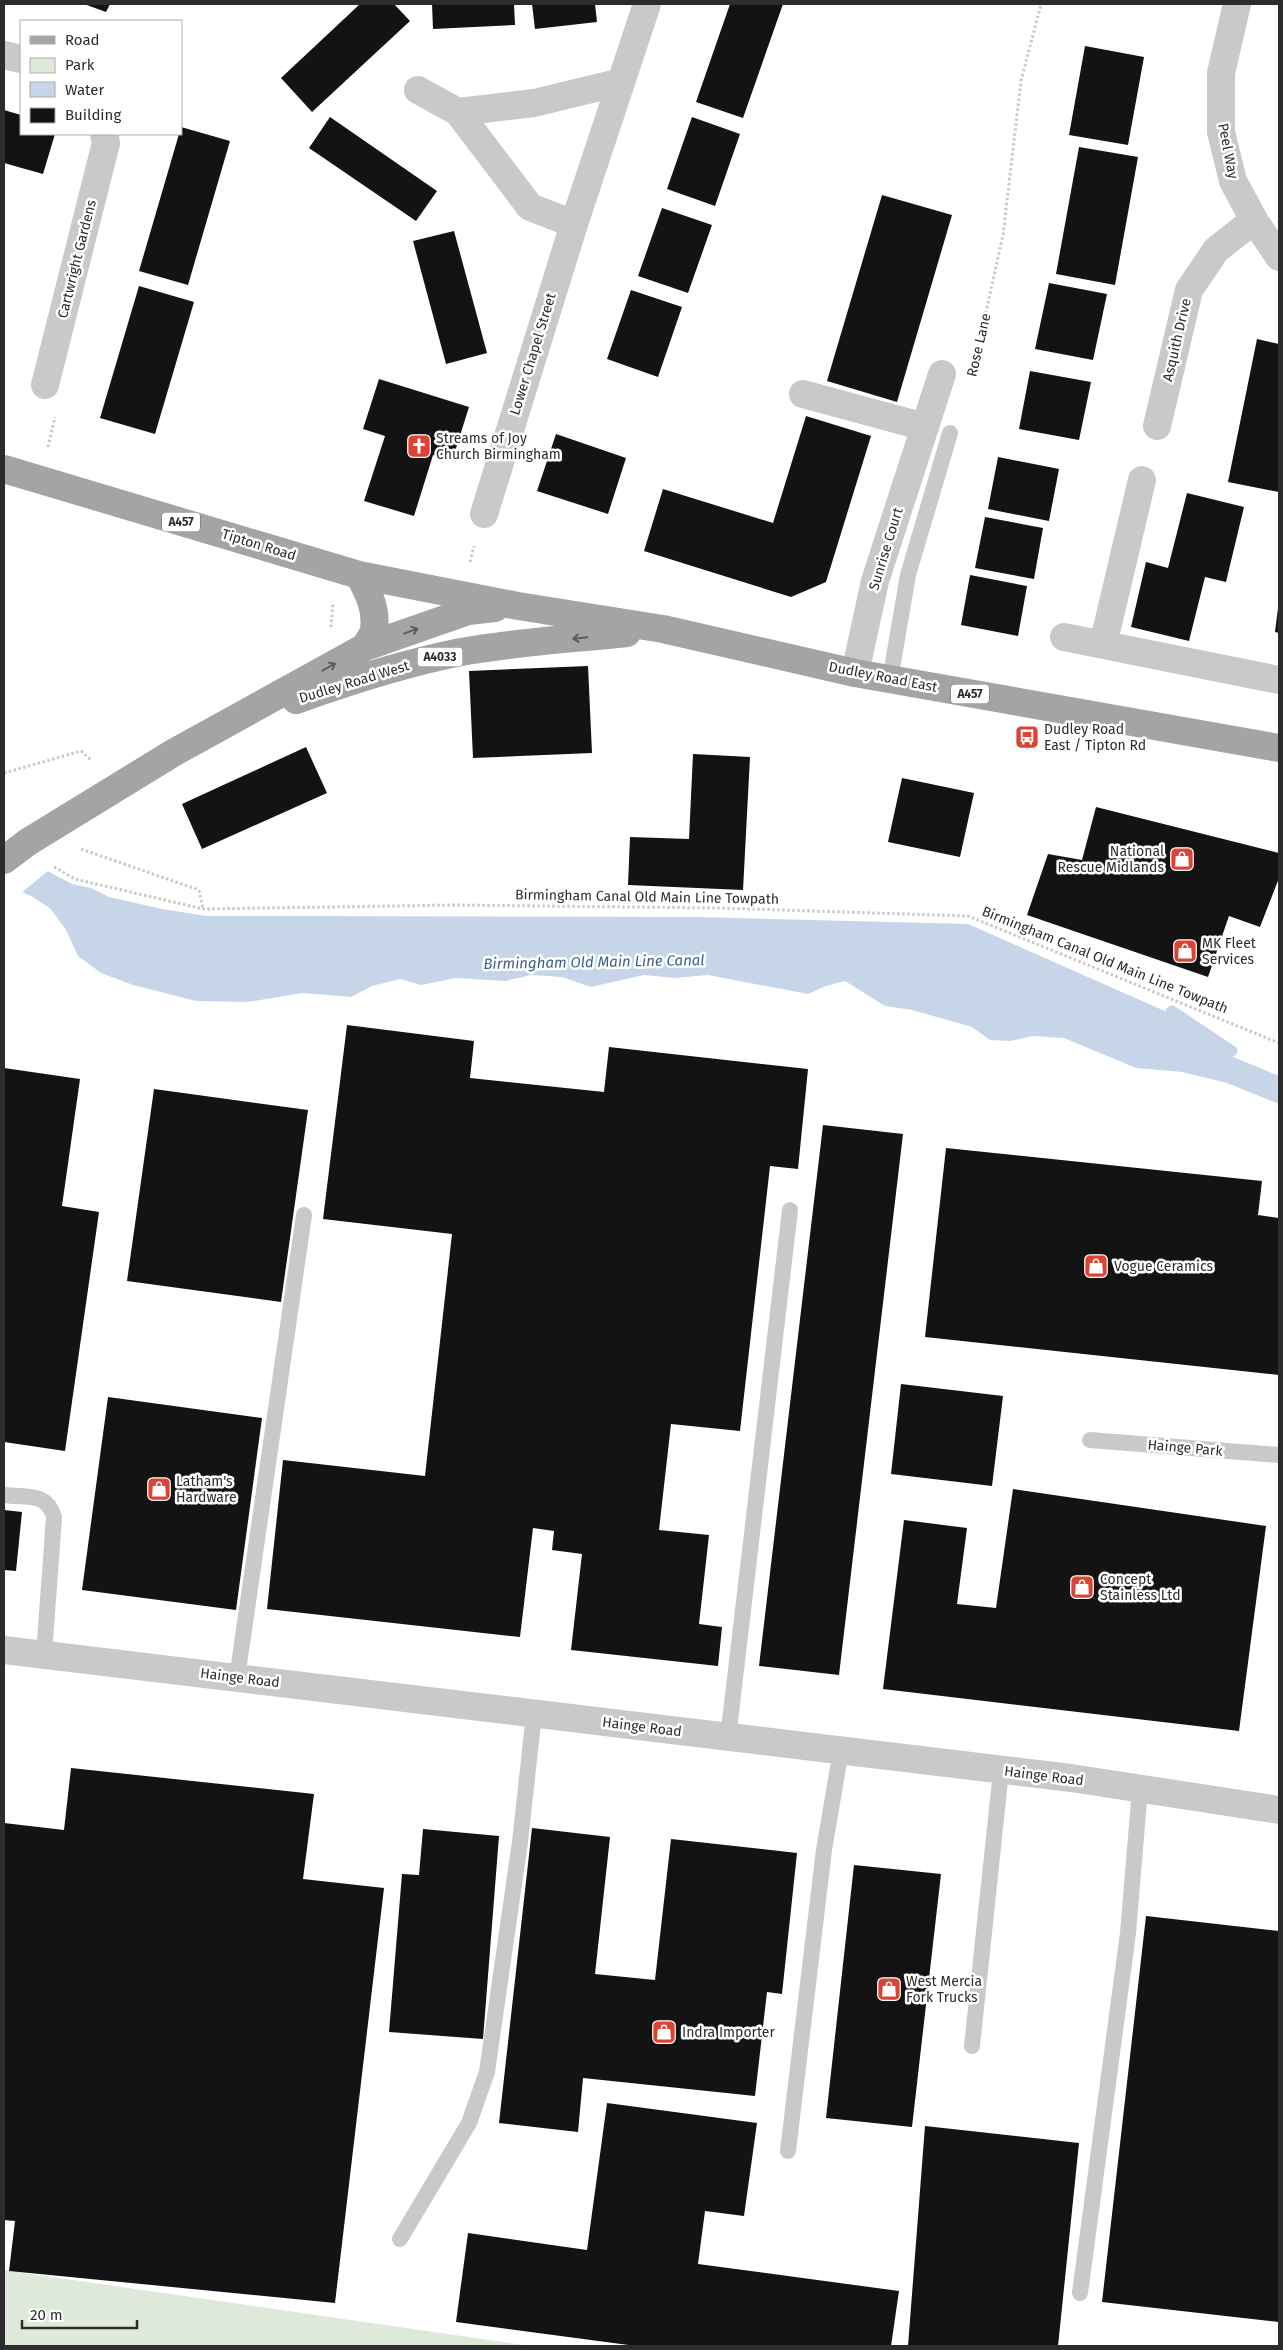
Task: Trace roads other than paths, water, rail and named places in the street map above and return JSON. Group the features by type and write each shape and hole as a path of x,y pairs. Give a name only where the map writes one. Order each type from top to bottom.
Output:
{"main road":[{"name":"Tipton Road","path":"4,469 359,576 518,606"},
{"path":"359,576 371,596 373,613 374,630 365,647"},
{"name":"Dudley Road East","path":"518,606 664,629 856,674 1279,748"},
{"name":"Dudley Road West","path":"4,860 28,842 172,753 365,647 468,611 518,606"},
{"name":"Dudley Road West","path":"225,724 357,679 459,652 664,629"}],"street":[{"name":"Lower Chapel Street","path":"484,514 574,224 648,4"},
{"name":"Peel Way","path":"1237,4 1221,73 1221,132 1233,181 1254,220 1279,257"},
{"path":"4,55 20,59"},
{"path":"458,112 534,103 621,82"},
{"path":"418,90 458,112 530,207 574,224"},
{"name":"Cartwright Gardens","path":"45,385 106,143 104,135"},
{"name":"Asquith Drive","path":"1157,426 1189,290 1216,250 1254,220"},
{"name":"Sunrise Court","path":"856,674 875,581 937,430 942,374"},
{"path":"803,394 937,430"},
{"path":"1103,645 1142,480"},
{"path":"1064,637 1279,680"},
{"name":"Hainge Road","path":"4,1650 1001,1770 1279,1810"}],"lane":[{"path":"890,680 908,575 937,430"},
{"path":"728,1738 790,1210"},
{"path":"237,1678 304,1214"},
{"name":"Hainge Park","path":"1090,1440 1279,1455"},
{"path":"4,1495 45,1500 51,1506 54,1517 44,1654"},
{"path":"400,2239 469,2123 486,2072 520,1842 534,1714"},
{"path":"788,2151 824,1850 841,1750"},
{"path":"972,2046 1001,1770"},
{"path":"1080,2293 1128,1933 1140,1789"}],"water":[{"name":"Birmingham Old Main Line Canal","path":"4,848 72,884 91,888 109,897 162,909 206,916 698,917 968,924 1167,1012 1233,1057 1279,1076 1279,1104 1227,1083 1182,1072 1136,1068 1064,1038 1033,1036 1010,1041 990,1040 972,1027 912,1010 885,1006 845,981 826,986 808,994 708,975 674,978 644,975 591,987 562,977 531,975 505,981 456,978 421,985 400,979 372,986 351,997 303,993 247,1002 196,1001 133,985 101,973 78,956 66,930 50,908 31,896 4,884"}],"waterway":[{"path":"1161,1025 1172,1011 1232,1051"}],"place":[{"name":"Streams of Joy Church Birmingham","path":"419,446"},
{"name":"Dudley Road East / Tipton Rd","path":"1027,737"},
{"name":"National Rescue Midlands","path":"1182,859"},
{"name":"MK Fleet Services","path":"1185,951"},
{"name":"Vogue Ceramics","path":"1096,1266"},
{"name":"Latham's Hardware","path":"159,1489"},
{"name":"Concept Stainless Ltd","path":"1082,1587"},
{"name":"West Mercia Fork Trucks","path":"889,1989"},
{"name":"Indra Importer","path":"664,2032"}]}
